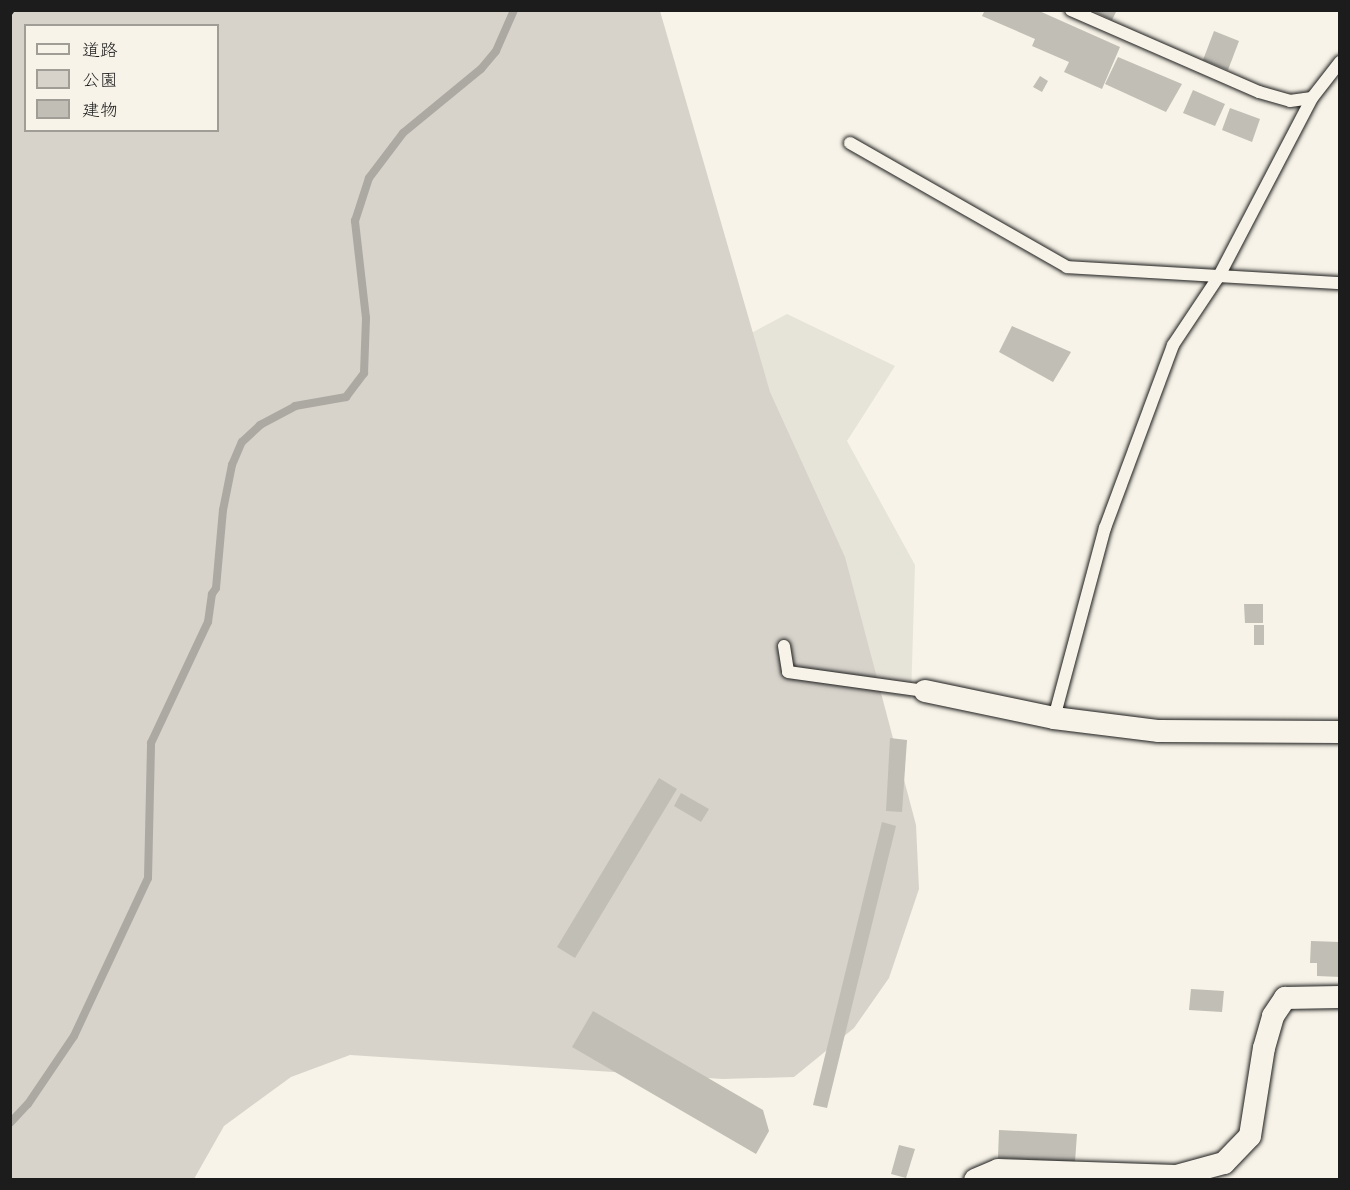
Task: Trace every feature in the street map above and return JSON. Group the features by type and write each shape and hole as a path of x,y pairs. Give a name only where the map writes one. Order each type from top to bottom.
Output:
{"street":[{"path":"925,691 1054,718 1159,731 1340,732"},
{"path":"975,1179 998,1170 1176,1176 1224,1163 1250,1136 1264,1048 1279,1006 1285,998 1340,997"}],"lane":[{"path":"1071,10 1259,92 1290,101 1312,98"},
{"path":"1054,718 1113,506 1173,345 1219,276 1312,98 1340,62"},
{"path":"850,143 1067,267 1340,283"},
{"path":"784,646 788,672 925,691"}],"path":[{"path":"10,14 13,10"}],"shaded area":[{"path":"787,314 895,366 847,441 915,565 911,699 744,672 684,369"}],"green space":[{"path":"10,11 660,11 770,392 845,557 916,825 919,889 889,978 854,1028 794,1077 723,1079 350,1055 291,1077 224,1126 194,1179 11,1179"}],"building":[{"path":"985,10 1037,10 1120,47 1102,89 1064,72 1069,62 1032,46 1035,39 982,16"},
{"path":"1091,10 1117,10 1112,20"},
{"path":"1214,31 1239,41 1228,70 1203,60"},
{"path":"1118,57 1182,84 1166,112 1105,84"},
{"path":"1040,76 1048,81 1042,92 1033,87"},
{"path":"1193,90 1225,104 1215,126 1183,113"},
{"path":"1230,108 1260,119 1252,142 1222,130"},
{"path":"1012,326 1071,352 1053,382 999,352"},
{"path":"1244,604 1263,604 1263,623 1245,623"},
{"path":"1254,625 1264,625 1264,645 1254,645"},
{"path":"890,738 907,740 902,812 886,811"},
{"path":"659,778 677,789 575,958 557,947"},
{"path":"681,793 709,809 701,822 674,806"},
{"path":"882,822 896,826 827,1108 813,1105"},
{"path":"1311,941 1340,942 1340,977 1317,976 1317,963 1310,963"},
{"path":"1191,989 1224,991 1222,1012 1189,1010"},
{"path":"593,1011 763,1110 769,1131 756,1154 572,1047"},
{"path":"999,1130 1077,1134 1075,1162 998,1158"},
{"path":"899,1145 915,1149 906,1178 891,1174"}],"waterway":[{"path":"10,1123 28,1104 74,1036 148,878 151,743 208,622 212,594 216,588 223,510 232,465 242,442 260,425 295,406 346,397 364,373 366,318 355,221 369,178 403,133 481,69 496,51 514,10"}]}
